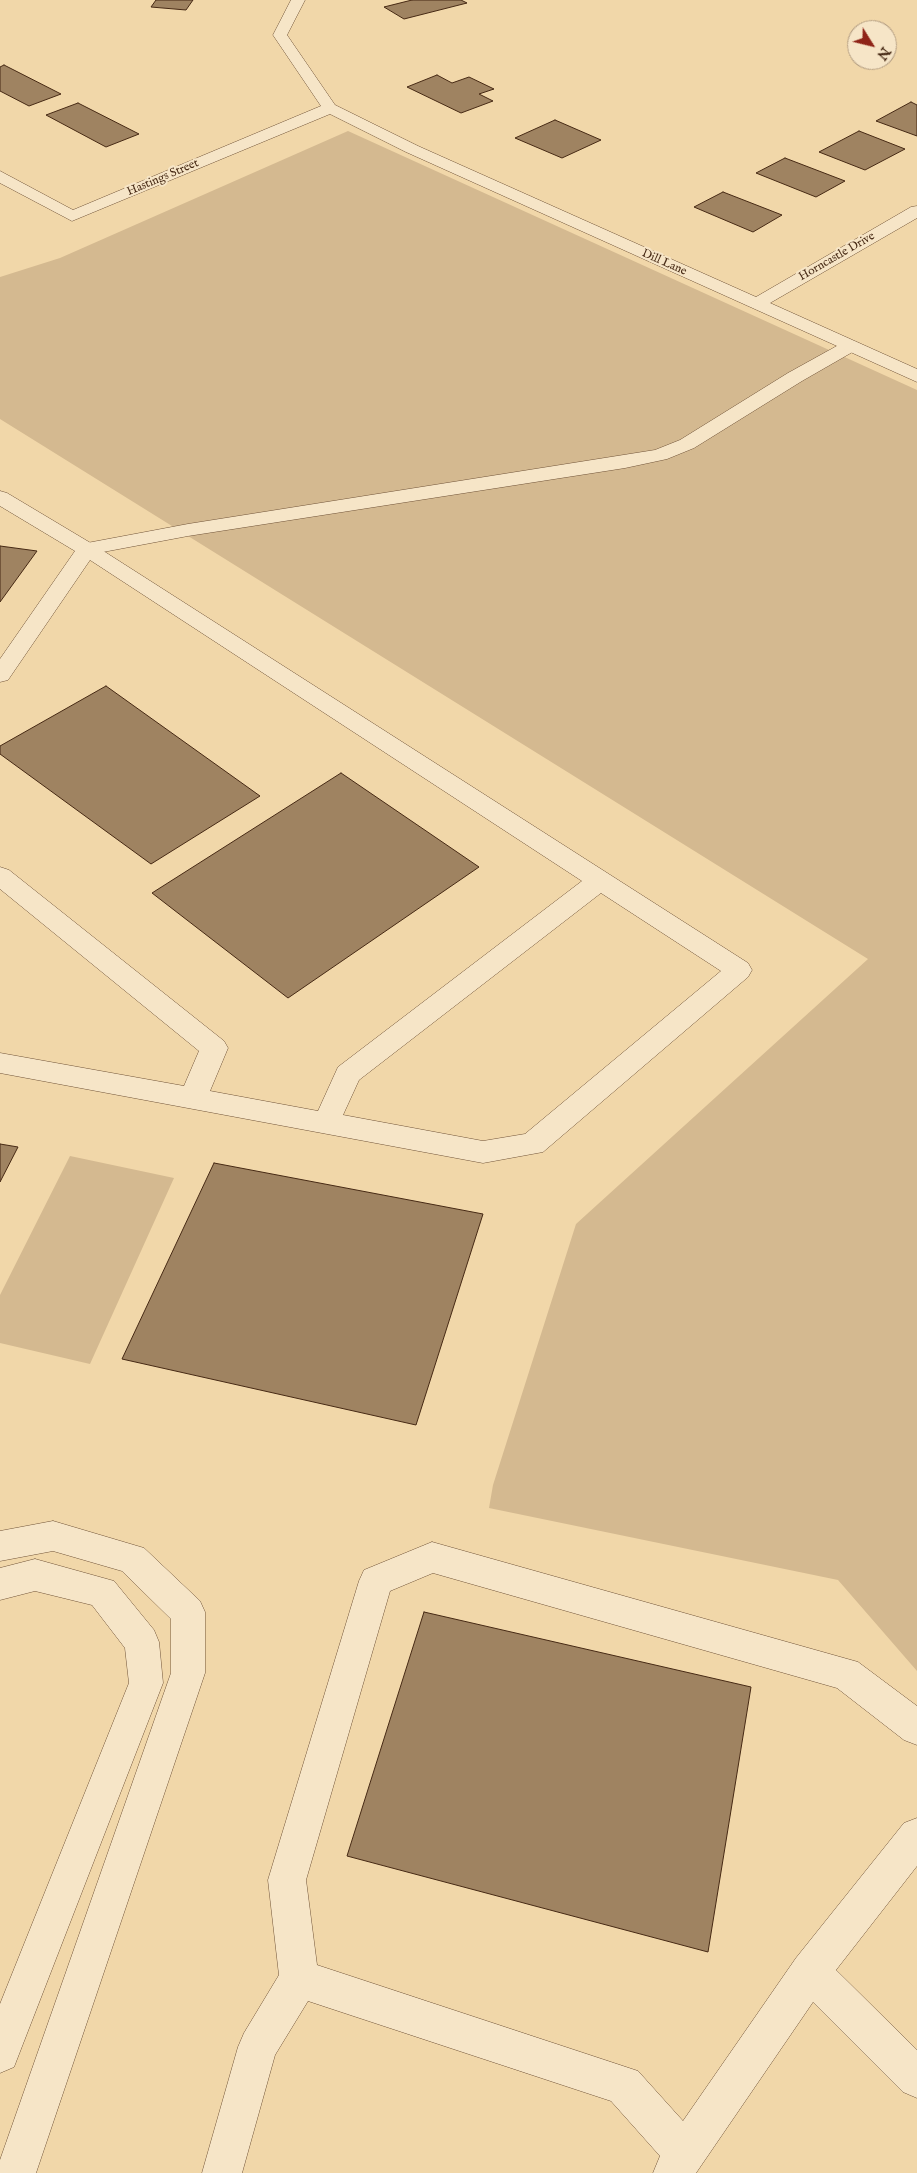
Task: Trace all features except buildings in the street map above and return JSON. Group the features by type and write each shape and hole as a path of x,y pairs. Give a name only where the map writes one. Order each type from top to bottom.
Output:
{"street":[{"path":"298,0 280,35 330,108"},
{"name":"Dill Lane","path":"330,108 412,149 917,376"},
{"name":"Hastings Street","path":"0,176 72,216 330,108"},
{"name":"Horncastle Drive","path":"756,304 917,211"},
{"path":"0,675 87,549 188,530 660,455 687,444 795,377 850,346"},
{"path":"0,496 87,549 739,970 533,1144 483,1152 0,1063"},
{"path":"0,876 214,1048 193,1098"},
{"path":"326,1124 348,1074 600,880"},
{"path":"0,1546 53,1536 132,1559 188,1612 188,1673 16,2173"},
{"path":"222,2173 258,2047 300,1979 287,1880 376,1581 432,1558 846,1674 917,1728"},
{"path":"0,1584 35,1575 102,1592 142,1642 146,1683 0,2053"},
{"path":"300,1979 624,2085 679,2163 810,1972 917,1836"},
{"path":"810,1972 917,2078"}],"shaded area":[{"path":"348,131 917,390 917,1671 838,1580 489,1508 493,1485 576,1224 868,959 0,419 0,277 60,258"},
{"path":"70,1156 174,1178 90,1364 0,1343 0,1295"}]}
